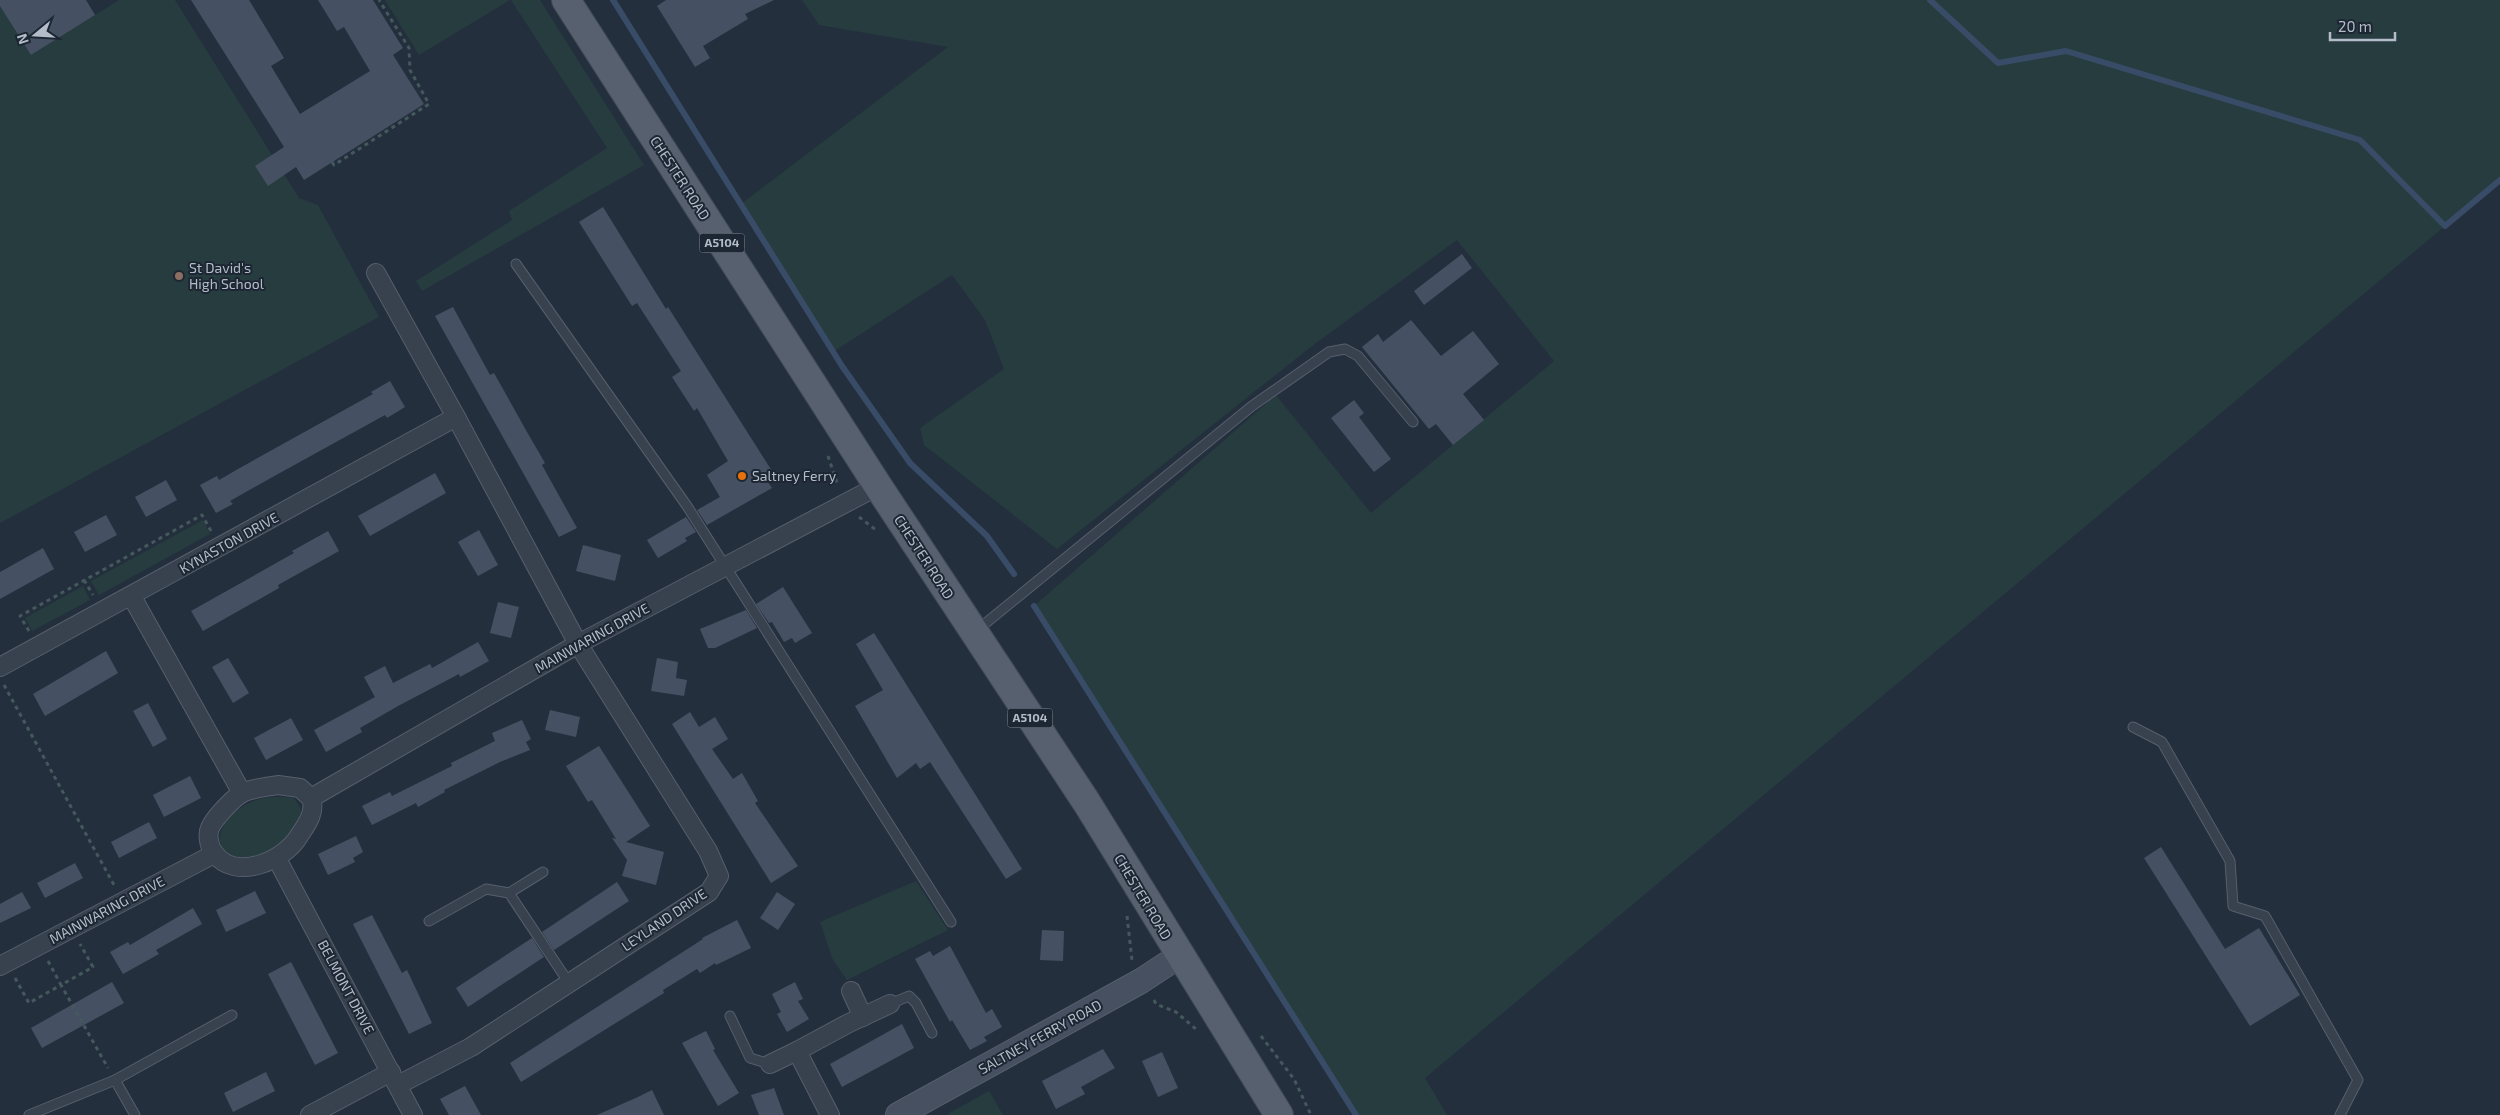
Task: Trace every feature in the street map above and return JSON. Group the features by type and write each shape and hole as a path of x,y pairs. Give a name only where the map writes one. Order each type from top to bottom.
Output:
{"main road":[{"name":"CHESTER ROAD","path":"566,0 878,486 1087,804 1179,956 1279,1115"},
{"name":"SALTNEY FERRY ROAD","path":"898,1115 1142,981 1179,956"}],"street":[{"path":"376,273 578,644"},
{"name":"KYNASTON DRIVE","path":"0,667 132,597 456,417"},
{"name":"MAINWARING DRIVE","path":"311,798 578,644 878,486"},
{"path":"132,597 242,793"},
{"name":"LEYLAND DRIVE","path":"310,1115 471,1047 709,892 719,876 708,851 578,644"},
{"path":"289,785 300,788 311,798 312,814 306,826 297,841 277,859 245,866 229,864 214,854 209,841 209,828 222,812 242,793 259,788 289,785"},
{"name":"MAINWARING DRIVE","path":"3,964 214,854"},
{"name":"BELMONT DRIVE","path":"277,859 413,1115"},
{"path":"850,991 862,1017"},
{"path":"770,1064 890,1004"},
{"path":"797,1051 830,1115"}],"lane":[{"path":"516,264 604,391 645,444 726,566 951,922"},
{"path":"974,632 1252,406 1329,352 1345,349 1358,356 1413,422"},
{"path":"2133,727 2162,742 2230,861 2233,906 2265,916 2358,1080 2340,1115"},
{"path":"429,921 486,889 509,893 543,872"},
{"path":"509,893 569,983"},
{"path":"890,1004 909,996 916,1003 932,1033"},
{"path":"28,1115 115,1080 232,1015"},
{"path":"730,1016 750,1058 770,1064"},
{"path":"115,1080 135,1115"}],"path":[{"path":"332,162 334,166 429,104 410,70 409,48 379,0"},
{"path":"38,647 20,616 202,515 220,548"},
{"path":"0,678 123,901"},
{"path":"3,964 29,1003 94,967 72,928"},
{"path":"38,945 115,1080"}],"green space":[{"path":"119,0 175,0 299,198 318,205 379,317 0,523 0,5 31,55"},
{"path":"385,0 510,0 419,55"},
{"path":"511,0 540,0 644,165 422,291 416,281 512,220 509,211 607,148"},
{"path":"802,0 2500,0 2500,180 1425,1078 1447,1115 1356,1115 1034,606 1276,395 1371,513 1554,361 1457,240 1312,346 1057,549 924,445 920,428 1004,369 985,320 952,275 833,352 741,204 948,47 819,25"},
{"path":"203,520 210,534 99,595 91,581"},
{"path":"83,586 90,600 32,631 25,618"},
{"path":"284,797 294,798 300,807 302,815 283,844 266,852 245,857 228,855 223,850 220,836 225,823 235,812 256,800"},
{"path":"916,881 948,930 847,980 833,960 820,922"},
{"path":"989,1091 1003,1115 946,1115"}],"building":[{"path":"0,0 86,0 95,15 31,55 0,6"},
{"path":"191,0 249,0 284,58 271,66 300,114 370,71 344,27 337,31 318,0 373,0 403,48 393,55 424,104 304,180 296,167 268,186 255,166 284,147"},
{"path":"666,0 774,0 745,14 748,19 703,46 710,58 695,67 657,6"},
{"path":"603,207 666,309 668,307 772,471 765,478 772,488 707,525 697,510 720,497 707,475 728,461 697,408 694,411 672,377 681,371 637,303 632,306 579,222"},
{"path":"1462,254 1472,268 1424,305 1414,291"},
{"path":"453,307 490,375 494,373 545,463 542,465 577,528 559,537 435,316"},
{"path":"1411,320 1441,356 1473,331 1499,364 1463,394 1484,420 1453,445 1436,424 1429,429 1362,347 1378,334 1383,342"},
{"path":"390,381 405,407 387,418 385,415 269,479 230,501 233,504 216,513 200,485 217,476 219,480 373,394 371,392"},
{"path":"1354,400 1364,413 1359,417 1391,459 1374,472 1331,418"},
{"path":"435,473 446,493 370,536 358,516"},
{"path":"166,480 177,500 146,517 135,497"},
{"path":"106,515 117,535 85,552 74,532"},
{"path":"686,517 696,532 685,538 687,541 658,558 647,540"},
{"path":"479,530 498,565 478,576 458,542"},
{"path":"328,531 339,551 278,585 279,588 203,631 191,611 294,553 292,551"},
{"path":"583,545 621,555 615,581 576,571"},
{"path":"43,548 54,569 0,599 0,572"},
{"path":"783,587 812,633 795,643 792,638 784,642 772,622 769,623 756,604"},
{"path":"498,602 519,607 511,638 490,633"},
{"path":"746,610 757,628 715,648 708,648 700,629"},
{"path":"874,633 1022,869 1006,879 930,762 920,769 916,763 897,778 855,706 883,690 856,644"},
{"path":"478,642 489,661 460,677 459,674 398,706 360,728 362,732 326,752 314,730 375,697 364,677 385,666 393,683 430,664 432,668"},
{"path":"106,651 118,673 45,716 33,694"},
{"path":"228,658 249,693 233,703 212,667"},
{"path":"657,658 678,662 676,678 687,680 684,696 651,691"},
{"path":"148,703 167,739 153,747 133,711"},
{"path":"550,710 580,717 576,737 545,730"},
{"path":"690,712 699,727 715,717 728,739 712,749 733,779 742,773 758,801 755,803 798,866 771,883 672,724"},
{"path":"291,718 303,740 266,760 254,738"},
{"path":"522,720 531,739 526,742 530,750 500,762 444,790 445,792 418,807 416,803 372,825 362,806 390,792 392,796 452,766 451,763 495,741 492,733"},
{"path":"599,746 650,826 626,842 664,852 656,885 622,876 627,860 612,838 616,839 592,800 588,802 566,766"},
{"path":"190,776 201,798 164,817 153,795"},
{"path":"149,822 157,838 119,858 111,842"},
{"path":"356,836 363,852 353,858 355,862 328,875 318,854"},
{"path":"2161,847 2225,949 2259,928 2300,995 2250,1026 2144,858"},
{"path":"75,863 83,878 45,898 37,883"},
{"path":"617,882 629,901 554,950 542,932"},
{"path":"255,891 266,913 226,932 216,910"},
{"path":"22,892 31,908 0,923 0,904"},
{"path":"777,892 795,904 778,930 760,918"},
{"path":"193,908 202,924 156,950 159,954 123,974 110,952 128,942 130,945"},
{"path":"372,915 402,973 407,970 432,1023 409,1034 353,924"},
{"path":"737,920 751,948 716,965 715,963 700,973 697,969 663,990 664,993 521,1082 510,1063 702,938"},
{"path":"1042,930 1064,931 1063,961 1040,960"},
{"path":"532,938 544,957 468,1007 456,988"},
{"path":"950,946 986,1013 992,1009 1002,1027 984,1037 987,1041 970,1050 952,1020 950,1022 915,959 930,951 933,956"},
{"path":"291,962 338,1053 315,1065 268,974"},
{"path":"112,982 124,1003 42,1048 31,1028"},
{"path":"795,982 803,999 798,1001 809,1019 787,1032 777,1014 781,1012 772,994"},
{"path":"902,1024 914,1048 842,1087 830,1064"},
{"path":"706,1031 715,1049 713,1050 739,1093 718,1106 682,1043"},
{"path":"1103,1049 1115,1068 1081,1087 1085,1094 1056,1109 1042,1081"},
{"path":"1162,1052 1178,1088 1158,1097 1142,1061"},
{"path":"266,1072 275,1091 233,1112 224,1093"},
{"path":"465,1086 481,1115 449,1115 440,1099"},
{"path":"774,1088 784,1115 759,1115 751,1095"},
{"path":"652,1090 664,1115 597,1115 638,1097"}],"waterway":[{"path":"613,0 842,366 910,463 987,536 1014,574"},
{"path":"1930,0 1998,63 2066,51 2360,140 2445,226 2500,180"},
{"path":"1034,606 1356,1115"}],"place":[{"name":"St David's High School","path":"179,276"},
{"name":"Saltney Ferry","path":"742,476"}]}
